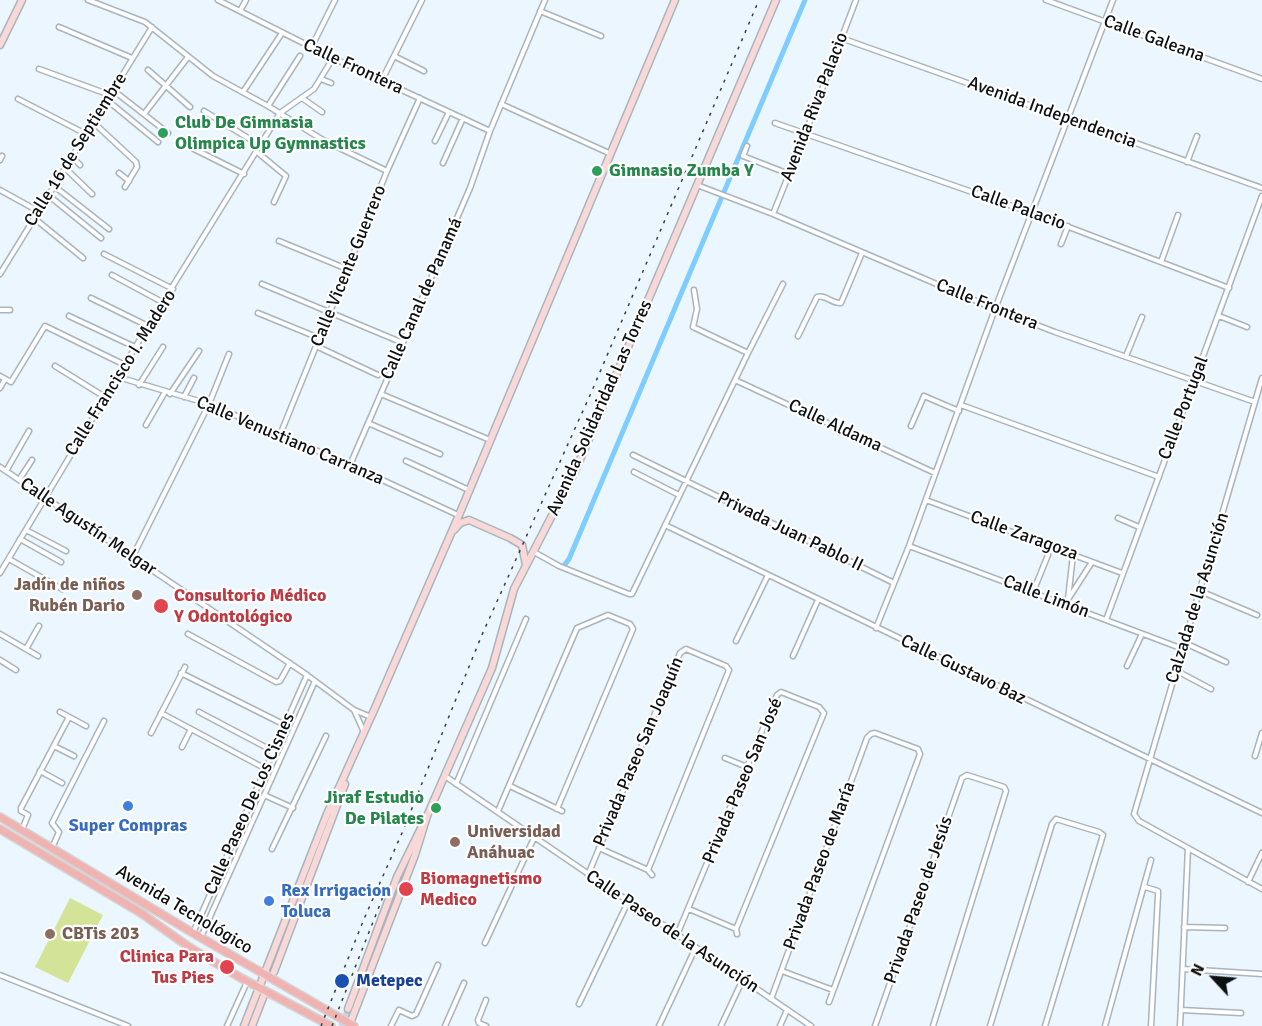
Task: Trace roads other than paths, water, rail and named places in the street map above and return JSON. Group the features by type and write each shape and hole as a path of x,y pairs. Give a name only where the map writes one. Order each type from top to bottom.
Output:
{"main road":[{"path":"0,45 22,0"},
{"path":"244,1026 327,814 459,515 675,0"},
{"name":"Avenida Solidaridad Las Torres","path":"351,1025 428,816 492,668 510,600 580,459 776,0"},
{"path":"449,538 460,523 473,520 522,545 526,566"},
{"path":"274,972 344,787 352,760"},
{"name":"Avenida Solidaridad Las Torres","path":"348,1009 397,877 428,816"},
{"name":"Avenida Tecnológico","path":"0,817 200,938 351,1025"},
{"name":"Avenida Tecnológico","path":"0,829 244,980 331,1026"},
{"path":"165,930 171,920"},
{"path":"244,980 249,973 249,966"},
{"path":"252,1026 264,995"}],"street":[{"path":"88,0 140,20 213,76 280,113 322,140 387,171"},
{"name":"Calle Frontera","path":"218,0 311,48 490,131"},
{"path":"240,11 246,0"},
{"path":"311,48 335,0"},
{"path":"382,80 422,0"},
{"name":"Calle Canal de Panamá","path":"350,465 471,188 490,131 545,0"},
{"name":"Avenida Riva Palacio","path":"773,214 806,134 856,0"},
{"name":"Calle Galeana","path":"1046,0 1262,79"},
{"path":"876,628 909,546 995,309 1113,0"},
{"path":"540,10 601,36"},
{"path":"59,27 132,58"},
{"name":"Calle 16 de Septiembre","path":"0,274 152,27"},
{"path":"243,92 282,33"},
{"name":"Avenida Independencia","path":"841,38 1262,188"},
{"path":"268,106 300,56"},
{"path":"394,56 424,71"},
{"path":"144,114 188,57"},
{"name":"Calle Francisco I. Madero","path":"0,572 124,365 280,113 314,88 333,58"},
{"path":"39,69 109,97 158,142"},
{"path":"148,70 190,106"},
{"path":"321,79 331,83"},
{"path":"113,90 168,133"},
{"path":"302,98 322,112"},
{"name":"Calle Vicente Guerrero","path":"280,435 387,171 420,98"},
{"path":"18,99 86,134"},
{"path":"501,104 612,154"},
{"path":"204,111 261,146"},
{"path":"435,141 449,112"},
{"path":"443,163 463,118"},
{"path":"93,122 136,162 137,167 125,187"},
{"name":"Calle Palacio","path":"775,123 1068,226 1229,288"},
{"path":"1187,162 1197,136"},
{"path":"178,141 244,174"},
{"path":"747,146 743,156 789,174"},
{"path":"257,152 285,174 285,181 274,202"},
{"path":"72,157 80,165"},
{"path":"65,168 92,194"},
{"path":"119,173 129,181"},
{"name":"Calle Frontera","path":"696,185 773,214 995,309 1255,402"},
{"path":"54,186 109,229"},
{"path":"0,190 38,212"},
{"path":"48,195 101,238"},
{"name":"Calle Portugal","path":"1106,620 1262,196"},
{"path":"1161,262 1178,215"},
{"path":"34,218 83,258"},
{"path":"1061,244 1068,226"},
{"path":"279,241 348,269"},
{"path":"798,336 817,297 821,296 840,303 862,253"},
{"path":"105,254 173,289"},
{"path":"112,275 164,303"},
{"path":"262,284 403,343"},
{"path":"534,552 560,566 631,595 783,284"},
{"path":"694,290 697,309 693,327 748,353"},
{"path":"91,298 148,326"},
{"path":"0,310 10,310"},
{"path":"258,313 319,338"},
{"path":"69,316 135,347"},
{"path":"1219,316 1247,327"},
{"path":"1126,356 1142,317"},
{"path":"0,376 11,382 45,326 124,365"},
{"path":"316,346 378,375"},
{"path":"139,385 163,347"},
{"path":"146,425 199,351"},
{"path":"133,556 210,404 229,354"},
{"path":"55,366 105,397"},
{"name":"Calle Venustiano Carranza","path":"118,377 210,404 459,515"},
{"path":"184,397 194,378"},
{"path":"0,388 5,379"},
{"name":"Calle Aldama","path":"735,380 935,472"},
{"name":"Calzada de la Asunción","path":"1188,848 1134,817 1134,810 1262,381"},
{"path":"381,394 490,440"},
{"path":"911,426 924,396 959,411"},
{"path":"961,405 1159,477"},
{"path":"368,423 440,454"},
{"path":"6,471 29,431"},
{"name":"Privada Juan Pablo II","path":"633,455 894,583"},
{"path":"20,480 32,460"},
{"path":"406,461 469,490"},
{"name":"Calle Agustín Melgar","path":"0,467 315,680 354,710 371,717"},
{"path":"634,472 679,495"},
{"name":"Calle Zaragoza","path":"926,500 1122,573"},
{"path":"1118,518 1139,527"},
{"name":"Calle Gustavo Baz","path":"665,525 1262,813"},
{"path":"26,530 66,550"},
{"path":"20,539 61,562"},
{"name":"Calle Limón","path":"909,546 1033,592 1067,602 1106,620 1183,649"},
{"path":"1033,592 1048,555"},
{"path":"1067,602 1073,555"},
{"path":"9,559 62,589"},
{"path":"1067,602 1092,562"},
{"path":"736,641 768,575"},
{"path":"1200,591 1257,615"},
{"path":"793,656 818,600"},
{"path":"498,811 579,627 606,615 633,627 559,810 510,786"},
{"path":"456,784 526,619"},
{"path":"26,649 39,626"},
{"path":"0,634 38,656"},
{"path":"188,634 277,683 290,663"},
{"path":"1127,666 1142,634"},
{"path":"1185,643 1227,662"},
{"name":"Privada Paseo San Joaquín","path":"588,875 681,651 686,650 728,666 729,671 648,870"},
{"path":"0,660 16,670"},
{"path":"151,733 184,667"},
{"path":"1176,671 1211,688"},
{"path":"182,673 285,725"},
{"name":"Calle Paseo De Los Cisnes","path":"193,933 307,675"},
{"name":"Calle Paseo De Los Cisnes","path":"200,938 315,680"},
{"name":"Privada Paseo San José","path":"677,935 778,693 822,709 823,716 736,932 689,909"},
{"name":"Calle Agustín Melgar","path":"354,710 364,732"},
{"path":"60,712 86,726"},
{"path":"199,712 273,751"},
{"path":"161,713 266,768"},
{"path":"22,830 28,815 21,811 21,808 69,717"},
{"path":"52,848 59,832 52,823 104,721"},
{"path":"182,747 191,729"},
{"name":"Privada Paseo de María","path":"771,999 867,738 875,733 918,749 920,754 833,990"},
{"path":"1255,756 1262,734"},
{"path":"272,849 326,736"},
{"path":"54,746 75,756"},
{"path":"725,758 747,767"},
{"path":"40,771 62,783"},
{"name":"Privada Paseo de Jesús","path":"875,1026 964,775 1006,789 933,1026"},
{"name":"Calle Paseo de la Asunción","path":"445,776 695,949 811,1026"},
{"path":"264,795 293,808"},
{"path":"990,1026 1054,820 1102,834 1045,1026"},
{"path":"485,944 534,838"},
{"path":"599,848 648,870 652,875"},
{"path":"1180,1026 1188,848 1262,889"},
{"path":"1248,882 1262,853"},
{"path":"1105,1026 1151,860"},
{"path":"1145,887 1158,891 1151,1026"},
{"path":"579,1004 628,902"},
{"path":"206,903 214,907"},
{"path":"1184,927 1225,928"},
{"path":"659,1026 695,949"},
{"path":"391,1026 399,1010 412,1016 416,1014 438,965"},
{"path":"1183,969 1262,974"},
{"path":"782,971 833,990 829,1002"},
{"path":"0,975 116,1024 128,1026"},
{"path":"721,1026 742,979"},
{"path":"227,1026 244,980"},
{"path":"445,1026 464,982"},
{"path":"486,1000 478,1021 486,1026"},
{"path":"780,1026 787,1010"},
{"path":"1181,1010 1241,1013"}],"waterway":[{"path":"563,567 569,559 805,0"}],"tunnel":[{"path":"341,1026 348,1009"}],"railway":[{"path":"321,1026 481,637 591,393 759,0"},
{"path":"332,1026 388,884"}],"place":[{"name":"Club De Gimnasia Olimpica Up Gymnastics","path":"163,133"},
{"name":"Gimnasio Zumba Y","path":"597,171"},
{"name":"Jadín de niños Rubén Dario","path":"137,595"},
{"name":"Consultorio Médico Y Odontológico","path":"161,606"},
{"name":"Super Compras","path":"128,806"},
{"name":"Jiraf Estudio De Pilates","path":"436,808"},
{"name":"Universidad Anáhuac","path":"455,842"},
{"name":"Biomagnetismo Medico","path":"406,889"},
{"name":"Rex Irrigacion Toluca","path":"269,901"},
{"name":"CBTis 203","path":"50,934"},
{"name":"Clinica Para Tus Pies","path":"227,967"},
{"name":"Metepec","path":"342,981"}]}
